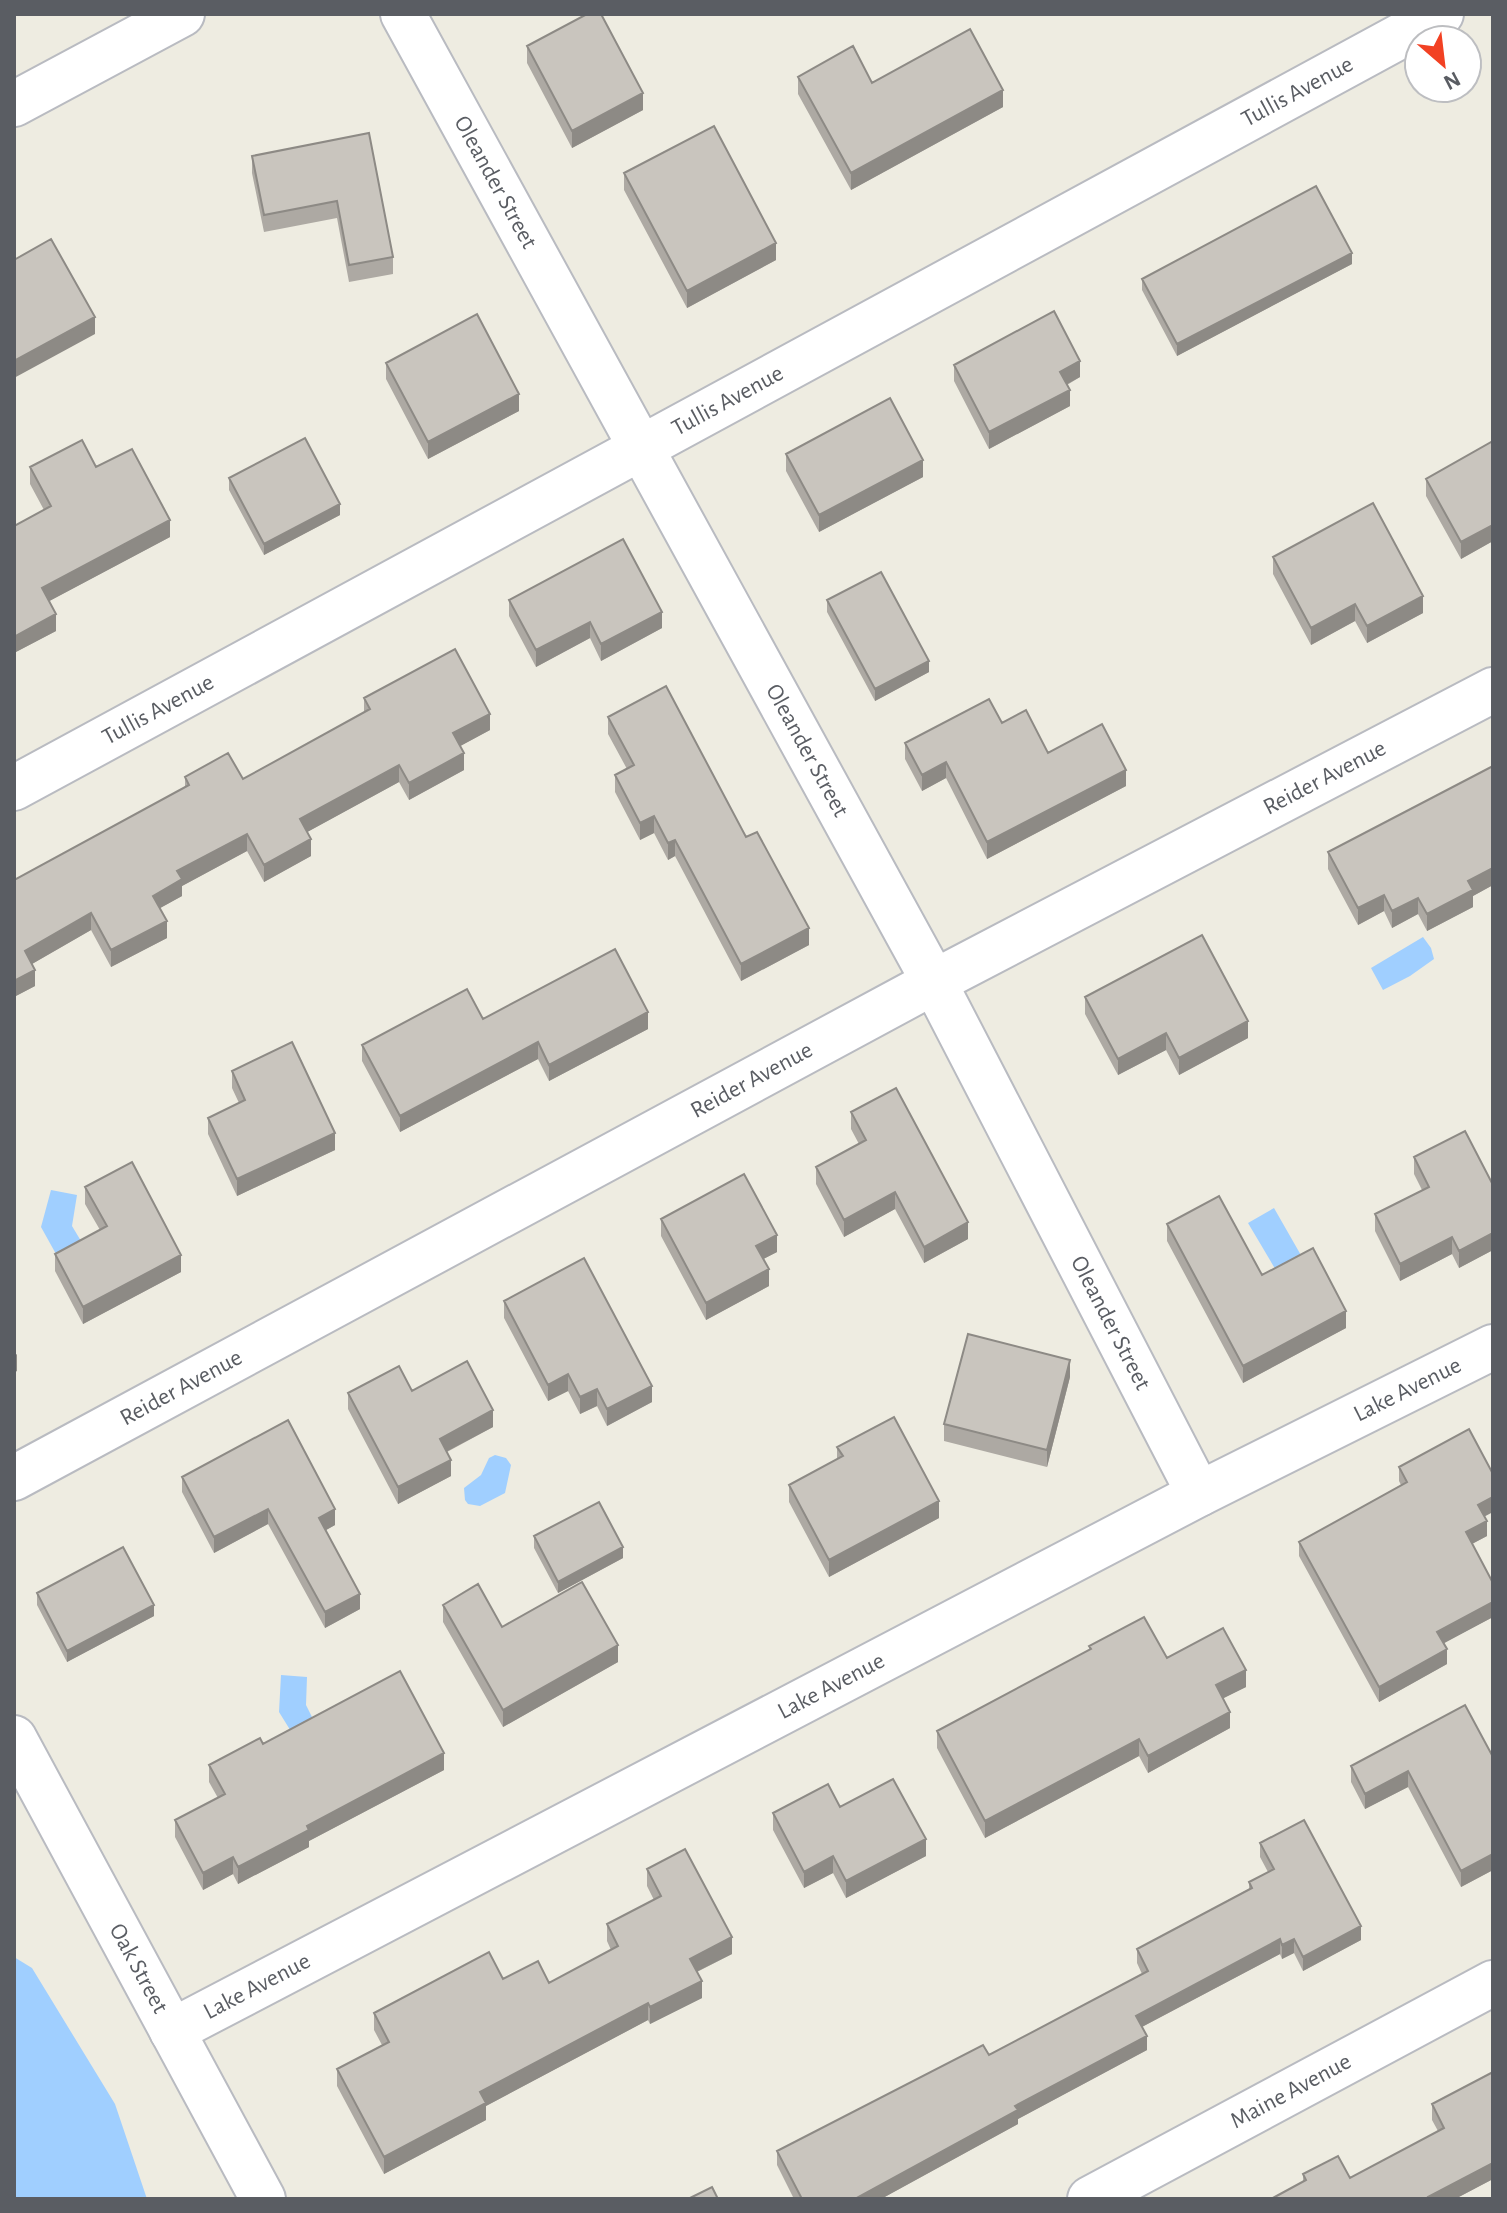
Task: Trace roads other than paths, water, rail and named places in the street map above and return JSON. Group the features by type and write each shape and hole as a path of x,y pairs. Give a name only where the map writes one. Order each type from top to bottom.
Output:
{"street":[{"path":"14,104 182,14"},
{"name":"Oleander Street","path":"403,14 934,982 1199,1494"},
{"name":"Tullis Avenue","path":"14,788 1441,14"},
{"name":"Reider Avenue","path":"14,1478 934,982 1493,690"},
{"name":"Lake Avenue","path":"172,2031 1199,1494 1493,1347"},
{"name":"Oak Street","path":"14,1738 263,2199"},
{"name":"Maine Avenue","path":"1090,2199 1493,1983"}],"water":[{"path":"1423,937 1434,959 1383,990 1371,968"},
{"path":"51,1190 77,1195 72,1226 81,1241 56,1254 41,1227"},
{"path":"1274,1208 1302,1257 1277,1272 1248,1223"},
{"path":"495,1455 506,1458 511,1465 505,1493 480,1506 468,1504 464,1488 481,1475 489,1458"},
{"path":"281,1675 307,1677 306,1705 314,1721 292,1733 279,1712"},
{"path":"14,1957 32,1968 115,2104 147,2199 14,2199"}]}
